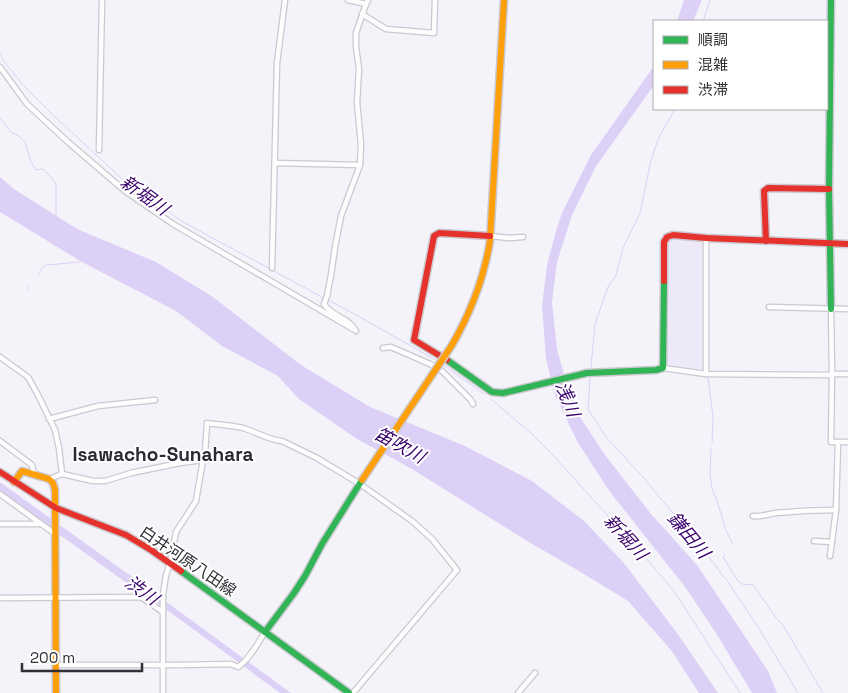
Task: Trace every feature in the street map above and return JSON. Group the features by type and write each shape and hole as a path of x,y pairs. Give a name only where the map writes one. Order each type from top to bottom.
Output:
{"street":[{"path":"99,150 102,0"},
{"path":"272,268 277,64 285,0"},
{"path":"0,67 27,104 124,191 173,224 355,330 353,324 327,309 324,304 332,275 341,216 360,165 361,145 357,102 359,69 356,33 367,2 348,0"},
{"path":"362,14 386,29 434,33 435,0"},
{"path":"56,666 232,664 238,667 266,632 305,576 322,544 361,482 452,345 475,299 487,260 490,236 504,0"},
{"path":"831,0 831,442 848,442"},
{"path":"275,163 360,165"},
{"path":"766,241 765,189 830,189"},
{"path":"523,237 509,238 439,233 434,236 414,340 457,366 492,392 503,393 596,372 656,370 663,368 706,374 848,374"},
{"path":"663,368 664,241 667,237 673,235 848,244"},
{"path":"706,238 706,374"},
{"path":"769,307 848,309"},
{"path":"383,348 391,347 442,371 473,404"},
{"path":"0,357 28,377 55,430 62,474"},
{"path":"49,419 98,406 155,400"},
{"path":"164,693 163,595 166,575 176,532 196,501 205,453 207,423 234,426 282,441 361,482 428,534 458,570 354,693"},
{"path":"0,441 32,464 34,474"},
{"path":"830,556 836,510 838,442"},
{"path":"49,479 62,474 93,481 105,481 172,464 203,460"},
{"path":"14,482 22,471 49,479 56,490 56,693"},
{"name":"白井河原八田線","path":"0,472 56,508 126,535 151,550 349,693"},
{"path":"0,494 55,533"},
{"path":"753,516 760,517 774,513 795,511 836,510"},
{"path":"0,524 40,524"},
{"path":"814,541 832,542"},
{"path":"0,598 141,597 163,610"},
{"path":"518,693 535,672"}],"shaded area":[{"path":"671,238 704,241 703,370 667,367 667,243"}],"water":[{"path":"684,0 702,0 693,20 677,20"},
{"name":"浅川","path":"653,67 653,86 596,166 572,215 557,262 552,302 557,349 568,389 582,420 605,455 651,514 697,565 768,671 777,693 752,693 686,588 610,492 577,441 555,395 546,359 542,306 547,265 562,213 591,155"},
{"name":"笛吹川","path":"0,177 14,189 77,229 156,262 213,297 301,365 370,407 465,446 532,481 584,521 623,562 677,633 718,693 699,693 671,650 628,601 412,469 357,439 299,399 278,376 222,346 176,311 82,262 0,212"},
{"path":"127,573 291,693 280,693 129,582"}],"waterway":[{"name":"鎌田川","path":"703,20 710,0"},
{"name":"新堀川","path":"0,53 3,60 23,85 122,179 183,222 322,297"},
{"name":"鎌田川","path":"591,367 595,324 608,287 616,275 623,248 640,213 651,160 659,137 674,110"},
{"path":"0,118 12,133 19,136 25,142 31,162 36,170 43,169 53,179 56,185 56,215"},
{"path":"708,241 708,255"},
{"path":"38,275 42,268 47,265 80,262"},
{"name":"新堀川","path":"328,300 439,362"},
{"name":"新堀川","path":"442,364 484,394"},
{"path":"708,377 713,417 712,442"},
{"name":"鎌田川","path":"590,379 588,409 606,437 642,476 730,585 798,693"},
{"name":"新堀川","path":"491,399 551,453 674,591 740,693"},
{"path":"711,448 710,474 712,488 727,533 733,544"},
{"name":"渋川","path":"0,487 135,584"},
{"path":"725,554 723,557 738,581 742,584 753,585 783,625 823,693"}],"traffic: fast":[{"path":"831,0 829,189 831,309"},
{"path":"447,360 492,392 503,393 587,373 656,370 663,368 664,281"},
{"path":"265,632 305,576 322,544 362,480"},
{"path":"181,571 349,693"}],"traffic: slow":[{"path":"452,345 476,294 490,241 504,0"},
{"path":"362,480 452,345"},
{"path":"14,482 22,471 49,479 53,483 55,490 56,693"}],"traffic: jam":[{"path":"766,241 764,191 768,188 829,189"},
{"path":"447,360 414,340 434,236 439,233 490,236"},
{"path":"664,281 664,242 667,237 673,235 848,244"},
{"path":"0,472 56,508 126,535 181,571"}],"district":[{"name":"Isawacho-Sunahara","path":"163,454"}]}
